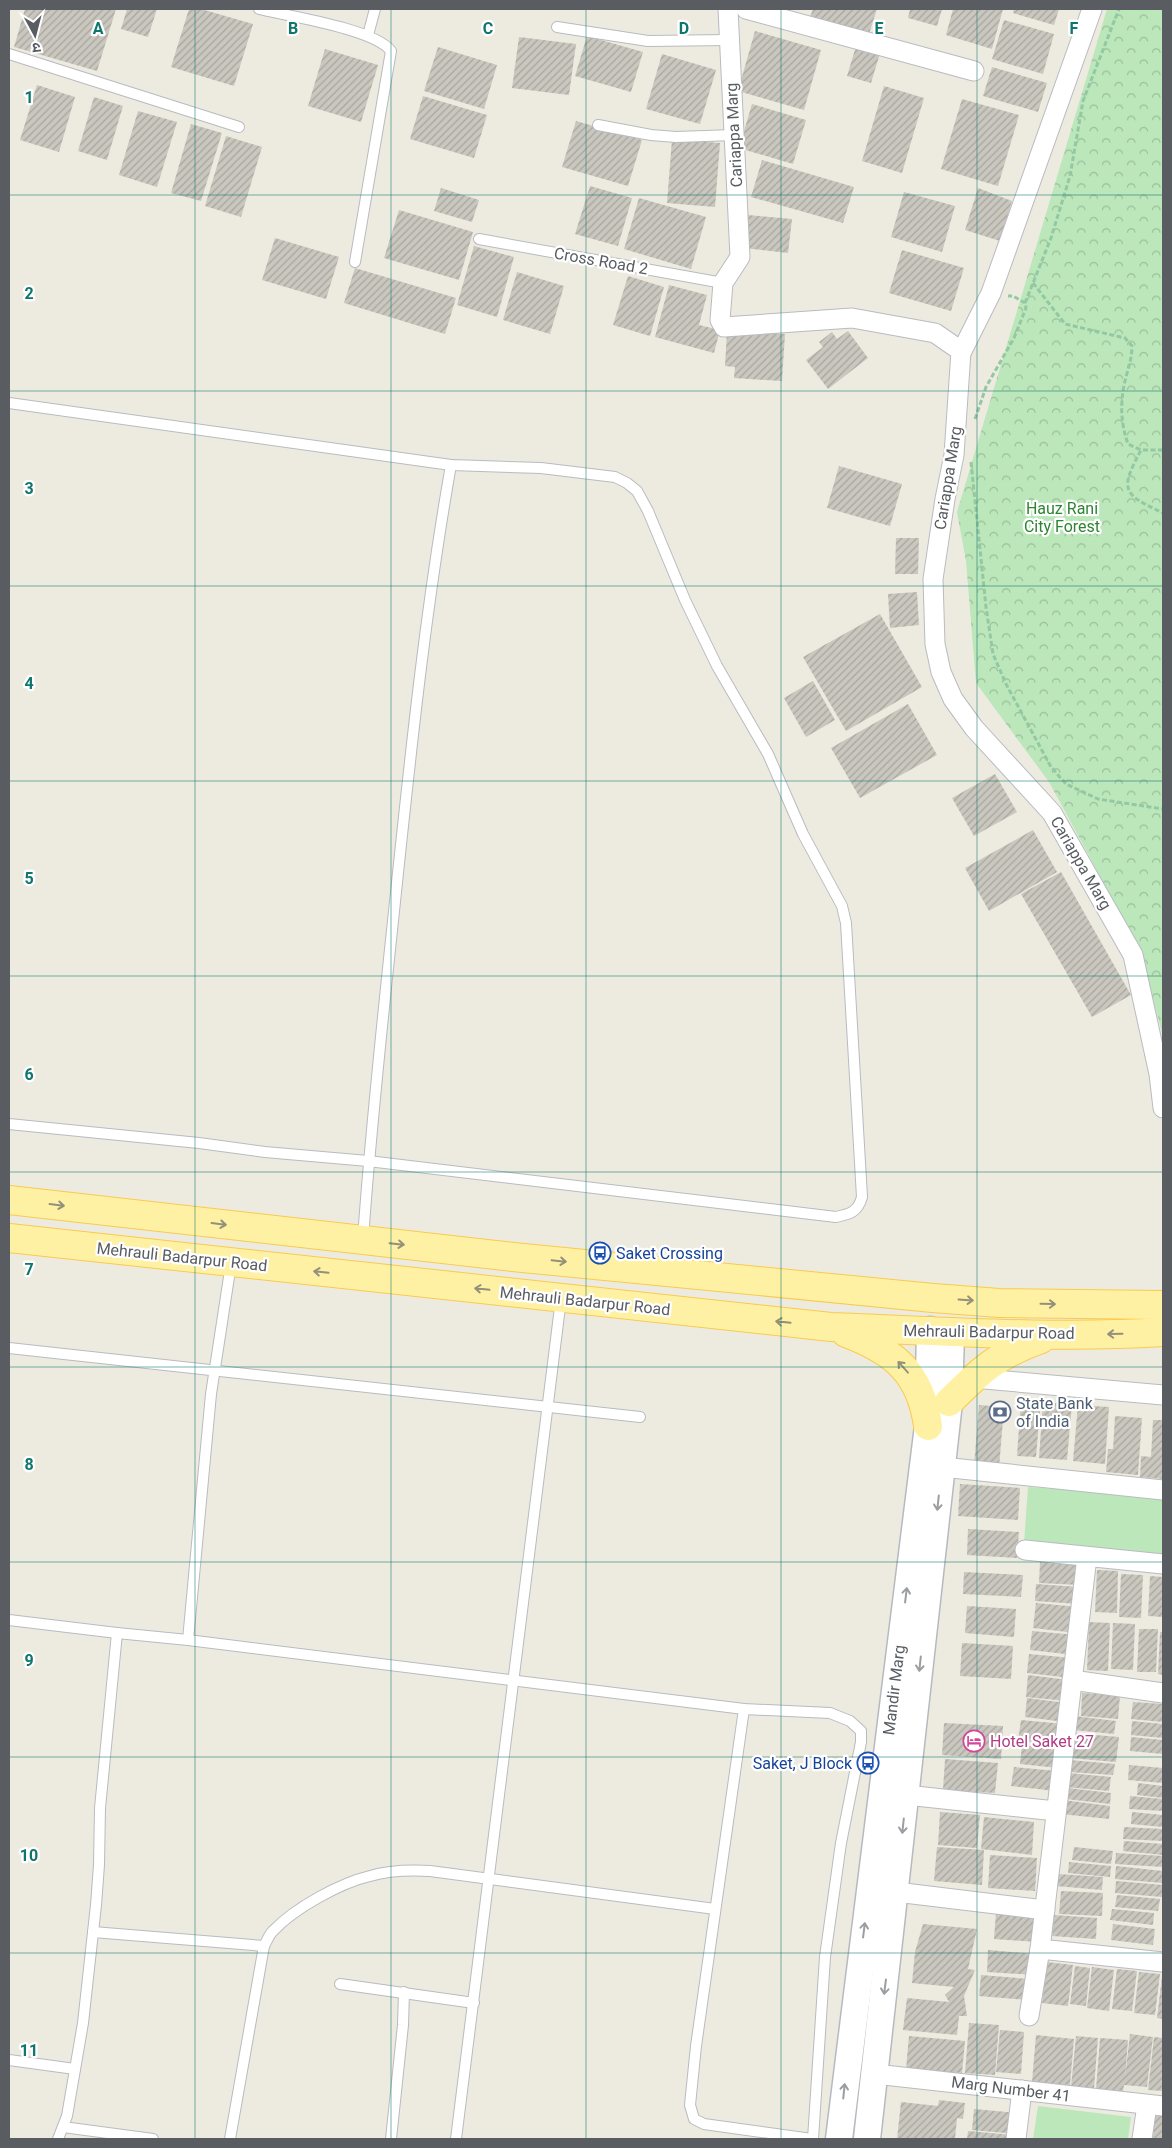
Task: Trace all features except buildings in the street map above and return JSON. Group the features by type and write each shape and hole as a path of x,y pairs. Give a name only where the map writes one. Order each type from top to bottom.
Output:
{"main road":[{"name":"Mehrauli Badarpur Road","path":"9,1200 513,1257 933,1298 999,1303 1163,1305"},
{"name":"Mehrauli Badarpur Road","path":"9,1238 831,1327 1054,1334 1163,1332"},
{"path":"510,1292 513,1257"},
{"path":"831,1327 874,1344 898,1362 912,1378 922,1396 928,1426"},
{"name":"Mandir Marg","path":"867,2139 896,1892 949,1402 940,1331"},
{"name":"Mandir Marg","path":"839,2139 940,1331"},
{"path":"949,1402 973,1378 1000,1356 1054,1334"}],"street":[{"name":"Cariappa Marg","path":"728,9 740,257 723,283 720,320 724,327 852,318 935,333 961,353 954,456 945,499 933,579 935,644 941,672 953,699 974,728 1052,813 1133,955 1159,1074 1163,1108"},
{"path":"746,9 974,70"},
{"path":"961,353 991,293 1092,9"},
{"path":"973,1378 1163,1395"},
{"path":"942,1467 1163,1490"},
{"path":"1025,1550 1163,1564"},
{"path":"1029,2016 1045,1910 1087,1557"},
{"path":"1072,1680 1163,1693"},
{"path":"906,1795 1056,1811"},
{"path":"896,1892 1045,1910"},
{"path":"1040,1949 1163,1962"},
{"name":"Marg Number 41","path":"875,2074 1155,2106 1142,2139"},
{"path":"1016,2139 1022,2090"}],"lane":[{"path":"259,9 368,35 387,46 392,56 355,262"},
{"path":"368,35 375,9"},
{"path":"558,27 648,41 729,40"},
{"path":"9,54 239,127"},
{"path":"598,125 651,135 676,137 734,135"},
{"name":"Cross Road 2","path":"479,239 723,283"},
{"path":"9,403 451,465 541,468 614,477 628,483 642,499 717,666 764,747 787,794 803,834 842,906 846,923 862,1197 859,1208 850,1214 836,1217 368,1162 9,1124"},
{"path":"363,1240 368,1162 412,747 434,564 451,465"},
{"path":"188,1640 215,1371 231,1262"},
{"path":"456,2139 490,1879 546,1406 561,1298"},
{"path":"9,1348 640,1417"},
{"path":"9,1620 188,1640 744,1709 830,1713 850,1721 861,1731 861,1742 841,1842 825,1957 813,2139 704,2124 694,2119 690,2105 715,1909 744,1709"},
{"path":"58,2139 67,2116 83,2023 99,1865 100,1808 117,1633"},
{"path":"230,2139 264,1946 272,1931 288,1917 342,1886 369,1876 402,1870 490,1879 715,1909"},
{"path":"93,1932 264,1946"},
{"path":"340,1984 474,2003"},
{"path":"391,2139 403,2024 404,1992"},
{"path":"9,2060 75,2069"},
{"path":"63,2127 153,2139"}],"path":[{"path":"973,424 986,387 1014,338 1051,238 1070,176 1084,101 1119,9"},
{"path":"1033,283 1065,324 1125,338 1132,346 1132,359 1125,378 1121,409 1122,428 1128,444 1141,450 1163,450"},
{"path":"991,293 1013,296 1025,304"},
{"path":"1141,450 1129,472 1127,485 1135,500 1163,513"},
{"path":"971,460 986,607 993,654 1006,684 1051,767 1066,784 1098,799 1163,810"}],"green space":[{"name":"Hauz Rani City Forest","path":"1107,9 1163,9 1163,1037 1141,952 1049,782 976,683 966,561 957,512"},
{"path":"1028,1487 1163,1497 1163,1556 1024,1543"},
{"path":"1038,2106 1131,2117 1128,2139 1033,2139"}],"place":[{"name":"Saket Crossing","path":"600,1253"},
{"name":"State Bank of India","path":"1000,1412"},
{"name":"Hotel Saket 27","path":"974,1741"},
{"name":"Saket, J Block","path":"868,1763"}]}
